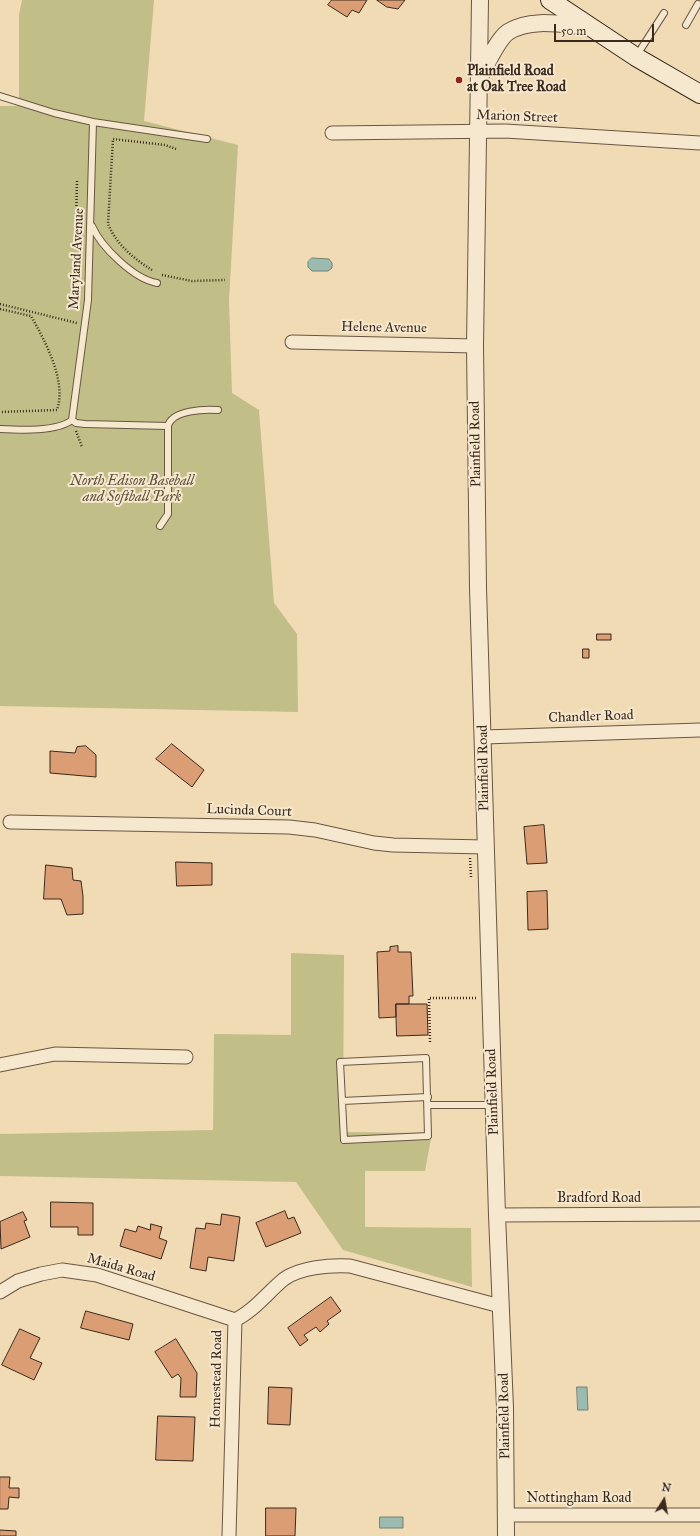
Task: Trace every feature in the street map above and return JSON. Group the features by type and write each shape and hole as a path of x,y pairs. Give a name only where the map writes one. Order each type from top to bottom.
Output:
{"main road":[{"path":"550,0 636,57 700,94"}],"street":[{"name":"Plainfield Road","path":"480,0 475,346 478,588 484,737 477,847 494,1105 500,1306 505,1408 506,1536"},
{"path":"480,78 497,47 508,33 526,24 552,24 590,27"},
{"name":"Marion Street","path":"332,133 505,131 700,143"},
{"name":"Helene Avenue","path":"292,342 475,346"},
{"name":"Chandler Road","path":"484,737 700,730"},
{"name":"Lucinda Court","path":"10,822 289,827 322,831 374,843 393,845 477,847"},
{"path":"0,1065 55,1054 186,1057"},
{"name":"Bradford Road","path":"497,1215 700,1214"},
{"name":"Homestead Road","path":"229,1536 235,1320 249,1311 286,1278 308,1270 329,1265 350,1266 500,1306"},
{"name":"Maida Road","path":"0,1292 18,1281 33,1276 62,1270 97,1275 235,1320"},
{"name":"Nottingham Road","path":"506,1515 700,1515"}],"lane":[{"path":"686,26 698,4"},
{"path":"636,57 664,13"},
{"path":"0,96 93,122 207,139"},
{"name":"Maryland Avenue","path":"72,420 88,300 93,122"},
{"path":"91,225 101,242 110,252 141,277 157,283"},
{"path":"160,526 168,514 168,426 170,420 174,416 198,410 218,410"},
{"path":"0,429 22,430 44,428 59,426 72,420 85,424 168,426"},
{"path":"426,1058 428,1136 344,1140 342,1101 340,1062 426,1058"},
{"path":"342,1101 428,1097"},
{"path":"428,1106 494,1105"}],"path":[{"path":"154,271 126,250 111,232 108,224 113,139 165,145 176,149"},
{"path":"77,181 76,221 82,237"},
{"path":"158,274 192,281 225,280"},
{"path":"0,304 80,323"},
{"path":"0,308 31,316 49,349 55,369 59,400 57,410 0,412"},
{"path":"471,879 477,847"},
{"path":"430,1042 429,998 476,998 476,990"}],"green space":[{"name":"North Edison Baseball and Softball Park","path":"22,0 154,0 144,121 238,145 229,300 232,393 259,410 274,603 297,634 298,712 0,706 0,106 19,106 19,15"},
{"path":"291,953 344,955 343,1132 432,1133 425,1171 365,1171 365,1227 471,1228 472,1287 343,1250 296,1182 0,1176 0,1134 213,1130 214,1034 291,1035"}],"water":[{"path":"312,258 329,259 332,263 332,268 328,271 312,271 308,267 308,262"},
{"path":"577,1387 587,1387 588,1410 578,1410"},
{"path":"380,1517 403,1517 403,1528 380,1528"}],"building":[{"path":"332,0 367,0 359,13 352,10 347,17 328,5"},
{"path":"377,0 405,0 398,9 387,7"},
{"path":"597,634 611,634 611,640 597,640"},
{"path":"583,649 589,649 589,658 583,658"},
{"path":"172,744 204,770 192,787 156,759"},
{"path":"86,746 96,755 96,777 50,773 50,751 75,753 77,747"},
{"path":"544,825 547,863 527,864 524,827"},
{"path":"176,862 212,863 212,885 177,886"},
{"path":"46,865 72,868 73,880 81,881 83,914 67,915 61,899 44,899"},
{"path":"547,891 548,929 528,930 527,892"},
{"path":"398,946 398,952 411,952 413,996 409,996 409,1004 396,1004 396,1017 379,1018 377,952 390,951 390,947"},
{"path":"396,1004 427,1004 428,1035 397,1036"},
{"path":"51,1202 93,1203 93,1235 78,1235 78,1227 51,1227"},
{"path":"285,1211 288,1219 294,1217 301,1233 266,1247 256,1223"},
{"path":"23,1212 27,1220 24,1221 30,1237 1,1249 0,1222"},
{"path":"222,1214 240,1217 234,1261 208,1257 206,1271 190,1268 196,1228 205,1229 206,1223 220,1225"},
{"path":"151,1224 162,1227 159,1238 167,1241 161,1259 120,1246 125,1229 136,1232 138,1226 150,1230"},
{"path":"331,1297 341,1311 327,1321 329,1324 320,1332 316,1327 304,1335 308,1340 300,1346 288,1328"},
{"path":"86,1311 133,1324 129,1340 81,1328"},
{"path":"20,1329 40,1338 30,1358 42,1363 34,1380 2,1365"},
{"path":"176,1339 197,1373 196,1397 180,1397 181,1378 178,1374 172,1378 155,1352"},
{"path":"269,1387 292,1388 290,1425 268,1424"},
{"path":"158,1416 195,1417 193,1461 156,1460"},
{"path":"0,1477 10,1477 9,1488 19,1488 19,1498 9,1497 8,1509 0,1509"},
{"path":"266,1508 296,1508 295,1536 266,1536"},
{"path":"0,1530 16,1531 16,1536 0,1536"}],"place":[{"name":"Plainfield Road at Oak Tree Road","path":"459,80"}]}
